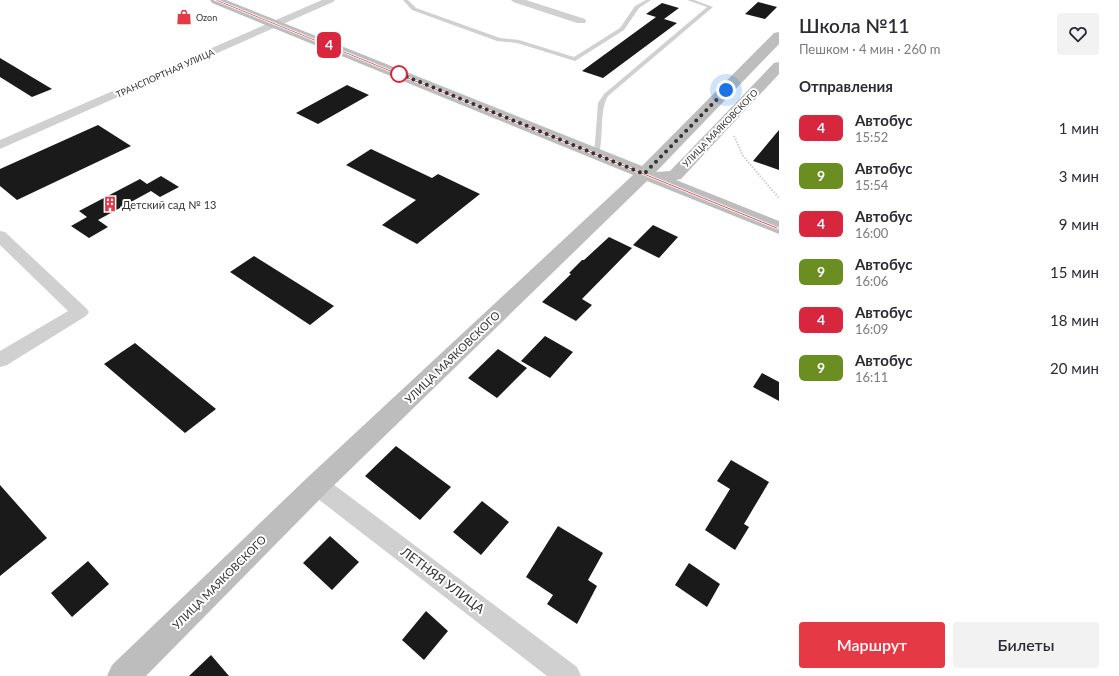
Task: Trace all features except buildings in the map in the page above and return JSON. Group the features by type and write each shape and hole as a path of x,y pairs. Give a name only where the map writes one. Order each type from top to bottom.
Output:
{"street":[{"path":"216,0 779,228"},
{"name":"ТРАНСПОРТНАЯ УЛИЦА","path":"0,145 330,0"},
{"path":"516,0 581,21"},
{"name":"УЛИЦА МАЯКОВСКОГО","path":"123,676 317,484 649,176 779,36"},
{"name":"УЛИЦА МАЯКОВСКОГО","path":"649,176 675,175 779,66"},
{"path":"0,236 80,312 0,360"},
{"name":"ЛЕТНЯЯ УЛИЦА","path":"317,484 568,676"}],"lane":[{"path":"405,0 414,9 498,40 517,41 575,59 622,29 637,7 649,0"},
{"path":"596,154 599,142 601,103 606,95 711,6 689,0"}],"path":[{"path":"728,139 733,134 743,156 779,198"}],"bus line":[{"name":"4","path":"216,0 779,228"}],"place":[{"name":"Ozon","path":"184,17"},
{"name":"Детский сад № 13","path":"110,204"}],"route":[{"path":"399,74 393,71 644,174 726,90"}]}
